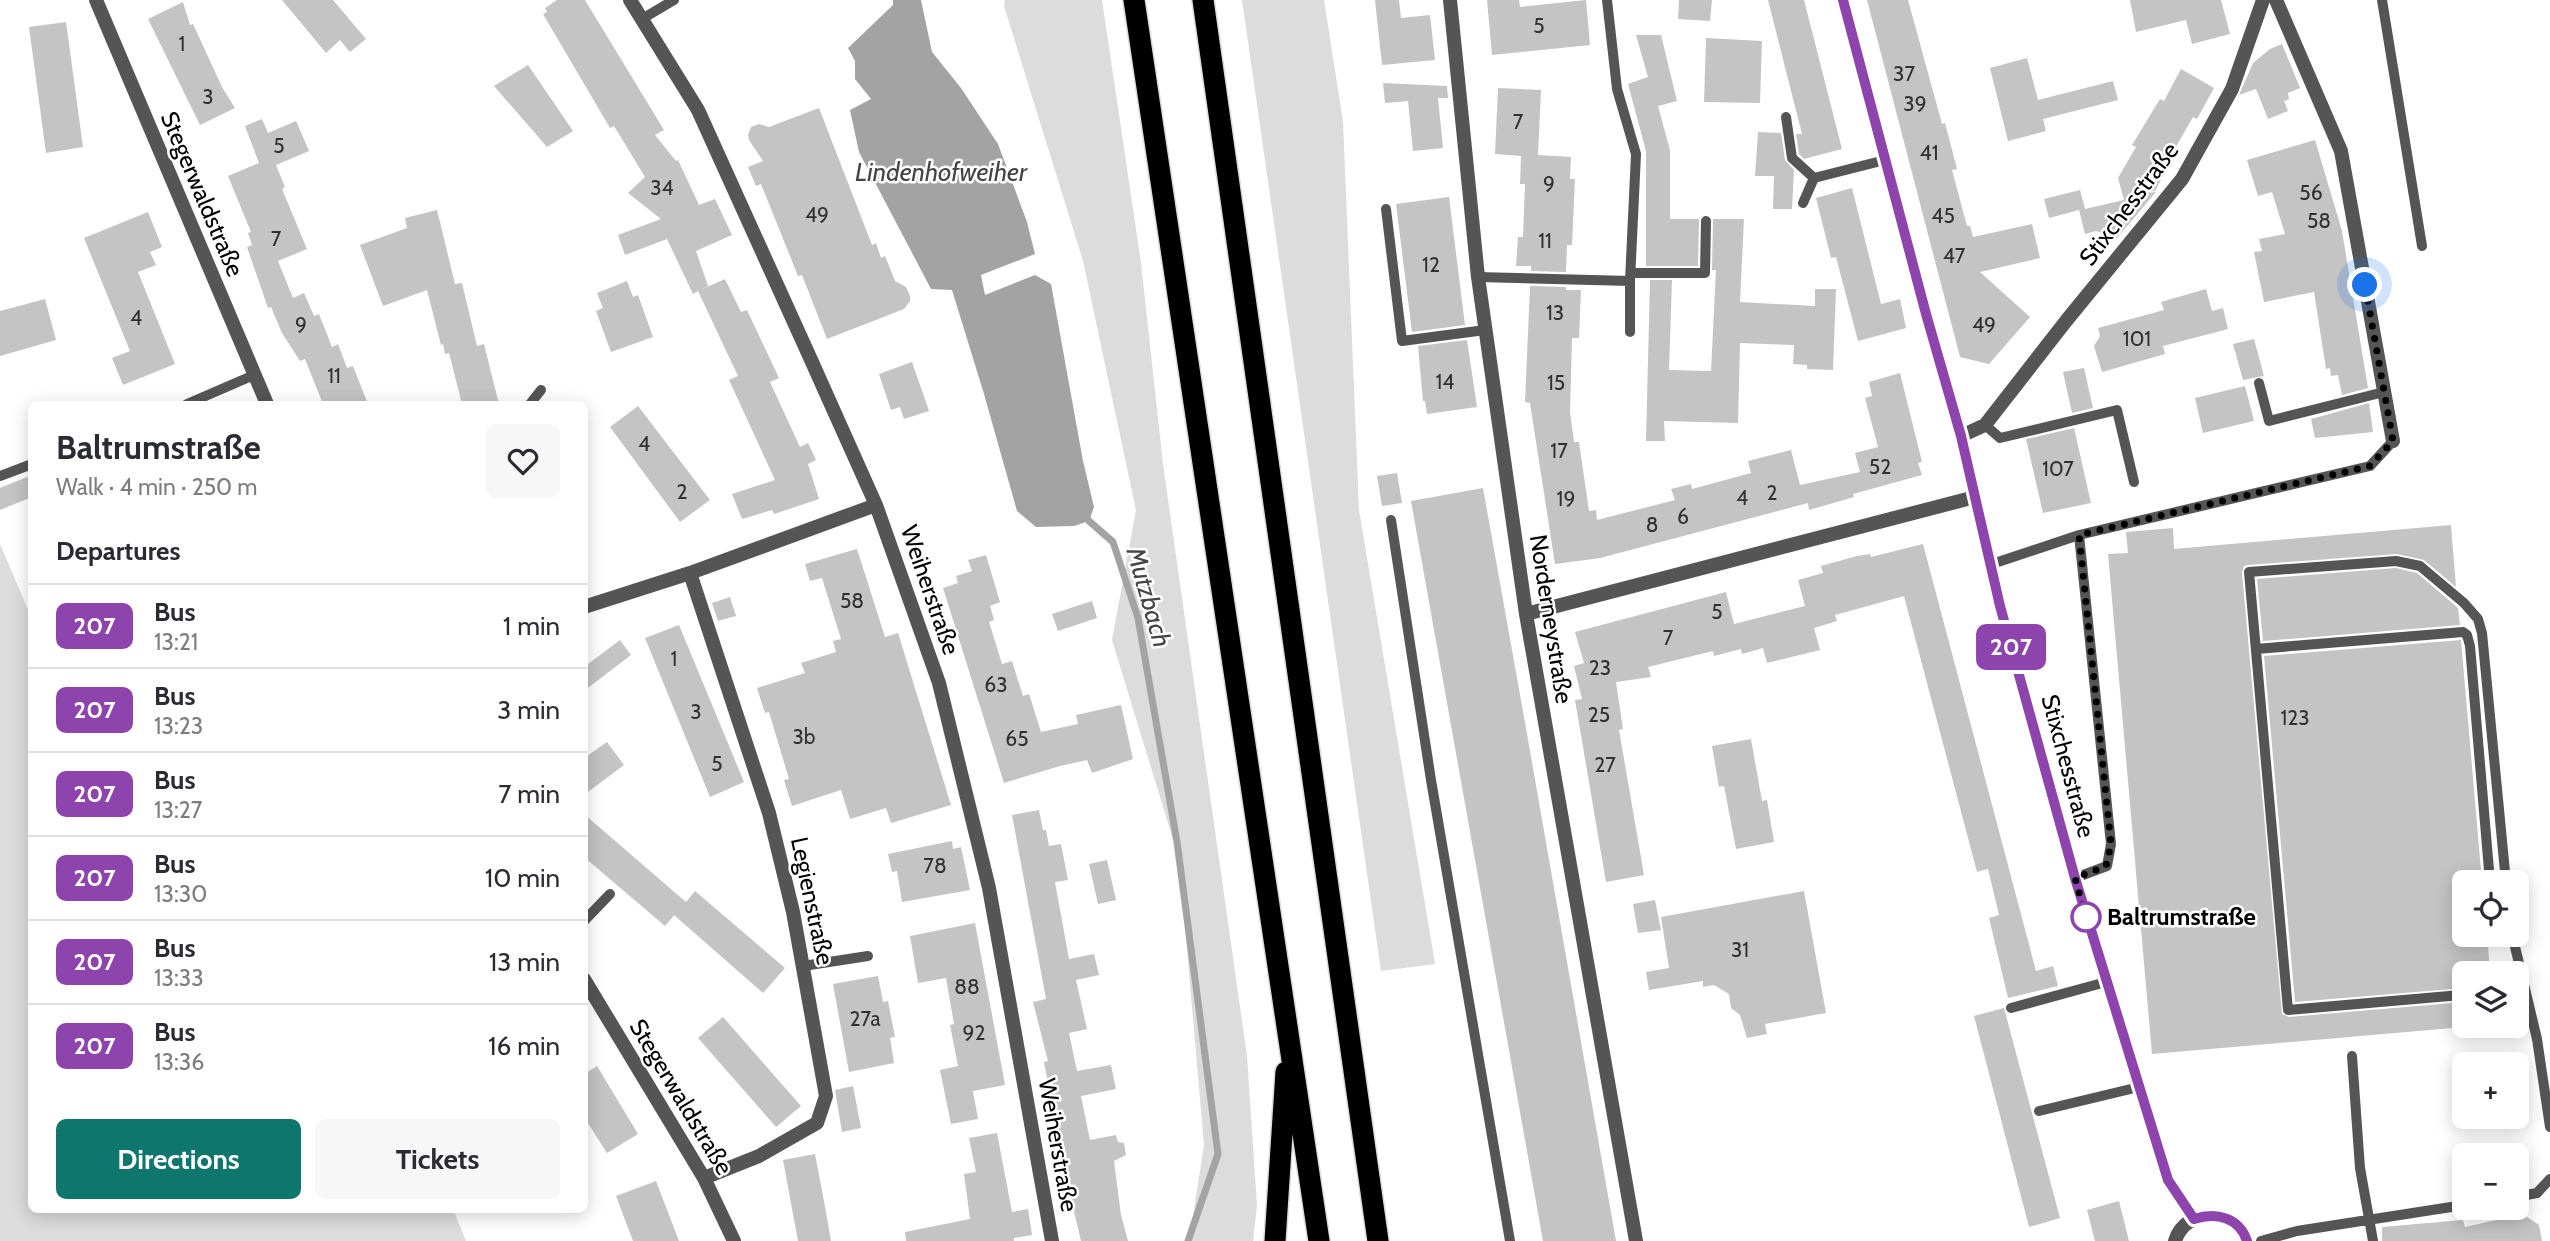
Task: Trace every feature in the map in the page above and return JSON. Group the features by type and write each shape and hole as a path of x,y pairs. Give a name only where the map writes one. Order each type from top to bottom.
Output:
{"highway":[{"path":"1134,0 1319,1241"},
{"path":"1203,0 1378,1241"},
{"path":"1275,1241 1289,1032"}],"street":[{"name":"Stegerwaldstraße","path":"96,0 266,401"},
{"name":"Weiherstraße","path":"630,0 698,110 876,505 939,683 989,888 1052,1241"},
{"name":"Norderneystraße","path":"1450,0 1478,277 1526,614 1636,1241"},
{"name":"Stixchesstraße","path":"1843,0 1961,436 2000,606 2075,878 2168,1180 2194,1219"},
{"name":"Stixchesstraße","path":"1961,436 1985,425 2182,179 2232,89 2263,0"},
{"path":"2276,0 2342,151 2393,441"},
{"path":"1526,614 1975,497"},
{"path":"588,606 690,573 876,505"},
{"name":"Legienstraße","path":"690,573 769,813 793,912 826,1096 817,1123 759,1156 704,1178"},
{"name":"Stegerwaldstraße","path":"588,986 704,1178 734,1241"},
{"path":"2175,1241 2183,1226 2194,1219 2217,1215 2238,1225 2247,1241"}],"lane":[{"path":"642,19 674,0"},
{"path":"1607,0 1618,89 1636,154 1630,332"},
{"path":"2382,0 2422,246"},
{"path":"1786,117 1792,158 1814,178"},
{"path":"1814,178 1885,160"},
{"path":"1803,202 1814,178"},
{"path":"1386,209 1402,341 1485,330"},
{"path":"1478,277 1631,277 1705,273 1706,221"},
{"path":"194,401 254,375"},
{"path":"2259,383 2269,421 2384,392"},
{"path":"532,401 541,390"},
{"path":"1985,425 2000,438 2117,410 2134,482"},
{"path":"1992,564 2079,535 2370,466 2393,441"},
{"path":"0,476 28,466"},
{"path":"1391,520 1431,780 1510,1241"},
{"path":"2075,878 2106,866 2111,844 2079,535"},
{"path":"2452,996 2288,1010 2249,572 2396,561 2420,566 2464,603 2478,619 2482,633 2505,870"},
{"path":"2256,649 2463,632 2467,635 2489,870"},
{"path":"588,918 610,894"},
{"path":"2515,947 2538,1039 2550,1127"},
{"path":"803,966 868,956"},
{"path":"2011,1008 2106,982"},
{"path":"2352,1056 2360,1168 2373,1241"},
{"path":"2039,1111 2139,1087"},
{"path":"2529,1195 2538,1193 2550,1179"},
{"path":"2261,1241 2298,1236 2369,1218 2452,1207"}],"shaded area":[{"path":"1005,0 1102,0 1141,263 1163,464 1247,1056 1257,1206 1253,1241 1189,1241 1204,1145 1179,859 1112,640 1136,510 1083,261 1004,6"},
{"path":"1242,0 1324,0 1343,122 1359,510 1435,964 1381,971"},
{"path":"0,544 28,610 28,1213 455,1213 466,1241 0,1241"}],"water":[{"name":"Lindenhofweiher","path":"893,0 921,0 932,52 961,88 998,144 1027,222 1035,254 981,275 985,295 1035,275 1051,284 1094,507 1089,521 1074,526 1036,527 1017,511 952,290 931,289 859,152 850,110 871,99 855,79 855,61 848,48 893,5"}],"building":[{"path":"282,0 333,0 366,39 350,52 340,40 326,53"},
{"path":"557,0 585,0 664,130 655,135 676,161 678,160 699,205 715,199 732,235 696,251 708,286 700,290 725,279 741,312 747,310 779,378 770,382 800,447 808,443 816,460 808,464 819,499 774,514 772,510 742,519 732,494 775,480 729,380 738,376 698,291 693,294 667,239 625,255 618,235 661,219 628,193 645,177 614,126 610,128 543,14 547,12 545,8"},
{"path":"1375,0 1399,0 1401,18 1430,15 1435,60 1382,65"},
{"path":"1487,0 1519,0 1520,7 1586,0 1590,45 1492,55"},
{"path":"1679,0 1712,0 1710,21 1678,19"},
{"path":"1768,0 1804,0 1842,149 1804,159 1799,154 1796,134 1802,134"},
{"path":"1867,0 1908,0 1942,124 1945,123 1957,169 1952,170 1967,226 1970,226 1973,237 2032,224 2040,258 1980,272 2030,317 1989,364 1960,357"},
{"path":"2130,0 2221,0 2230,34 2192,44 2186,20 2136,32"},
{"path":"183,2 190,25 193,24 222,87 235,108 200,125 148,19"},
{"path":"66,22 83,147 46,153 29,27"},
{"path":"1636,35 1661,35 1677,101 1658,106 1670,150 1670,219 1699,219 1698,266 1646,266 1646,151 1628,84 1648,77"},
{"path":"1706,38 1762,41 1760,103 1704,102"},
{"path":"2282,44 2300,88 2288,93 2289,99 2284,101 2288,111 2268,119 2256,89 2239,95 2253,63 2270,49"},
{"path":"2027,58 2038,100 2113,81 2118,100 2043,119 2046,131 2008,141 1990,68"},
{"path":"528,65 573,131 547,147 494,86"},
{"path":"2181,69 2214,88 2197,119 2193,117 2166,164 2169,165 2155,191 2144,193 2156,192 2117,238 2096,231 2085,234 2079,210 2049,218 2044,199 2080,190 2085,209 2124,200 2118,178 2136,147 2132,145 2160,99 2164,101"},
{"path":"1383,83 1447,86 1448,98 1438,98 1443,148 1413,151 1408,101 1385,103"},
{"path":"1498,88 1541,90 1538,155 1571,157 1570,179 1575,179 1572,245 1567,245 1566,272 1531,271 1531,266 1516,266 1518,237 1523,237 1525,184 1520,184 1521,156 1495,154"},
{"path":"819,108 872,245 876,243 881,258 885,256 895,281 906,287 910,296 904,309 827,339 761,184 756,186 748,167 763,161 749,140 751,127 759,124 769,127"},
{"path":"262,119 268,133 296,121 309,151 276,165 285,187 282,189 307,249 278,261 293,298 304,293 314,316 319,314 332,347 338,344 347,368 353,366 367,401 322,401 305,359 300,361 282,333 271,307 268,308 247,247 252,245 248,233 251,232 228,176 259,163 245,126"},
{"path":"1758,132 1781,133 1785,160 1794,170 1792,209 1773,209 1774,176 1755,176"},
{"path":"2315,140 2342,231 2368,388 2342,395 2338,375 2331,376 2330,368 2326,369 2314,292 2264,302 2254,252 2262,251 2259,239 2285,234 2272,192 2258,196 2247,160"},
{"path":"1852,188 1881,304 1900,299 1906,328 1858,341 1836,257 1831,258 1816,198"},
{"path":"1449,197 1465,325 1412,332 1396,204"},
{"path":"437,210 455,284 462,283 477,346 484,344 498,401 461,401 449,353 445,354 443,344 441,345 427,290 383,306 360,245 407,228 405,218"},
{"path":"148,212 162,247 150,252 156,265 138,272 175,364 123,385 112,358 130,351 84,238"},
{"path":"1713,219 1744,219 1740,302 1815,306 1815,289 1836,289 1833,370 1807,369 1807,365 1793,364 1794,345 1740,343 1738,423 1664,421 1665,441 1646,441 1650,280 1672,280 1669,370 1711,371 1716,270 1712,270"},
{"path":"627,281 633,297 638,295 653,337 611,352 596,311 603,308 597,293"},
{"path":"1530,286 1581,290 1579,338 1572,338 1570,412 1574,442 1579,442 1589,511 1596,510 1597,520 1675,500 1671,489 1691,484 1692,489 1751,473 1748,461 1791,450 1800,485 1860,472 1855,453 1878,447 1865,398 1872,396 1869,382 1900,373 1922,462 1918,463 1922,475 1853,494 1854,497 1809,510 1808,503 1600,558 1555,564 1530,403 1525,402"},
{"path":"2206,289 2212,311 2223,308 2228,329 2163,346 2165,354 2102,372 2094,346 2100,336 2098,328 2164,310 2161,302"},
{"path":"45,299 56,340 0,356 0,311"},
{"path":"2254,339 2264,376 2243,380 2233,344"},
{"path":"1467,340 1477,407 1427,414 1423,401 1418,346"},
{"path":"912,362 929,411 904,419 900,407 891,410 879,374"},
{"path":"2084,368 2093,408 2072,413 2063,372"},
{"path":"2245,386 2254,421 2203,433 2195,398"},
{"path":"2369,403 2373,432 2315,438 2311,419"},
{"path":"638,406 710,500 680,522 610,427"},
{"path":"2074,428 2091,503 2043,513 2026,439"},
{"path":"1397,473 1402,503 1382,506 1377,476"},
{"path":"28,477 28,499 0,510 0,488"},
{"path":"1483,488 1616,1241 1543,1241 1411,501"},
{"path":"2451,525 2456,587 2424,560 2397,554 2248,565 2244,566 2242,573 2282,1014 2289,1017 2452,1003 2452,1028 2152,1054 2108,554 2128,553 2126,532 2173,528 2174,549"},
{"path":"1923,544 2036,971 2053,966 2058,986 2008,998 1989,918 1999,915 1988,869 1977,872 1904,596 1835,615 1837,621 1814,628 1820,650 1767,663 1763,648 1742,654 1741,649 1714,656 1713,651 1648,667 1651,677 1616,682 1623,729 1619,730 1644,875 1606,882 1575,700 1582,699 1574,666 1584,663 1575,632 1726,592 1734,624 1805,606 1798,580 1823,573 1821,566 1857,556 1870,554 1871,557"},
{"path":"857,549 885,637 898,633 951,805 891,823 886,808 850,819 841,790 792,806 784,780 789,779 769,712 765,713 757,688 805,673 801,663 836,652 833,641 841,639 822,578 810,581 805,564"},
{"path":"986,555 1000,602 990,606 994,620 989,622 1002,664 1012,661 1023,696 1029,694 1041,732 1078,724 1076,715 1121,705 1133,759 1092,773 1087,760 1004,783 943,588 958,583 956,576 972,571 968,560"},
{"path":"2396,568 2417,573 2458,608 2460,625 2263,641 2257,579"},
{"path":"730,597 736,616 718,621 712,603"},
{"path":"1092,601 1097,618 1058,631 1052,614"},
{"path":"679,625 744,782 710,797 645,638"},
{"path":"620,640 631,655 588,688 588,664"},
{"path":"2461,640 2481,870 2452,870 2452,947 2488,947 2489,961 2452,961 2452,989 2295,1002 2264,656"},
{"path":"1751,739 1762,801 1767,800 1774,842 1736,849 1724,786 1719,787 1712,746"},
{"path":"607,742 624,765 588,792 588,755"},
{"path":"1039,810 1049,846 1061,844 1068,880 1055,882 1069,959 1094,954 1099,975 1076,980 1087,1029 1069,1033 1077,1071 1111,1065 1116,1089 1081,1096 1090,1140 1116,1135 1118,1142 1124,1143 1126,1155 1114,1161 1121,1215 1128,1241 1081,1241 1065,1173 1044,1062 1048,1061 1033,1002 1046,999 1012,815"},
{"path":"588,817 686,902 695,891 785,968 763,993 674,915 665,926 588,860"},
{"path":"952,841 953,849 961,847 970,890 902,902 897,871 892,872 888,854"},
{"path":"1107,860 1116,900 1098,904 1089,864"},
{"path":"1804,891 1826,1013 1765,1024 1767,1034 1747,1038 1740,1015 1731,1008 1729,994 1714,985 1703,987 1703,981 1649,990 1646,972 1669,968 1661,917"},
{"path":"1655,900 1661,930 1638,933 1633,904"},
{"path":"975,923 1005,1085 973,1091 978,1119 951,1124 940,1070 958,1066 950,1025 954,1024 946,978 918,983 910,936"},
{"path":"878,976 883,1002 888,1001 895,1037 890,1038 894,1063 849,1072 833,984"},
{"path":"2004,1008 2060,1218 2029,1227 1974,1016"},
{"path":"723,1017 801,1106 776,1127 698,1038"},
{"path":"597,1066 638,1134 607,1153 588,1123 588,1072"},
{"path":"853,1086 861,1128 842,1132 835,1090"},
{"path":"997,1133 1012,1212 1028,1209 1032,1235 1014,1238 1014,1241 906,1241 905,1232 970,1219 964,1174 976,1172 969,1138"},
{"path":"815,1154 831,1241 798,1241 783,1160"},
{"path":"656,1181 679,1241 633,1241 616,1196"},
{"path":"2119,1201 2129,1241 2095,1241 2087,1210"},
{"path":"2529,1218 2539,1225 2542,1241 2382,1241 2382,1227 2463,1220 2465,1227 2496,1220"}],"waterway":[{"name":"Mutzbach","path":"1084,513 1089,521 1113,542 1138,618 1177,842 1218,1154 1188,1241"}],"bus line":[{"name":"207","path":"1843,0 1961,436 2000,606 2075,878 2168,1180 2194,1219 2205,1215 2228,1218 2238,1225 2247,1241"}],"place":[{"name":"Baltrumstraße","path":"2086,917"}],"route":[{"path":"2086,917 2075,878 2106,866 2111,844 2079,535 2370,466 2393,441 2365,285"}]}
